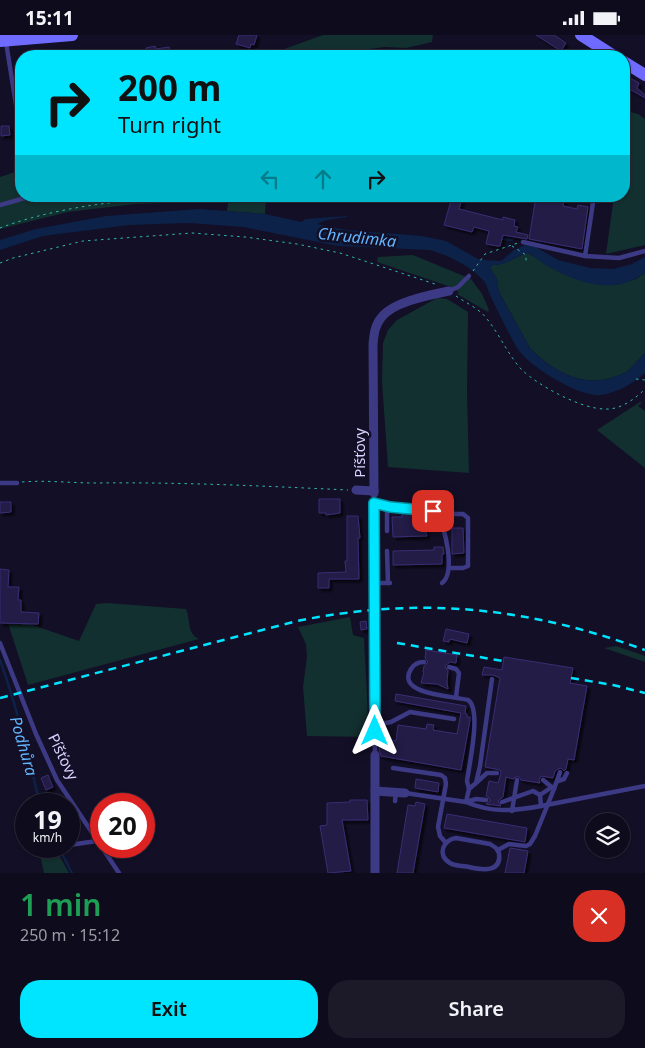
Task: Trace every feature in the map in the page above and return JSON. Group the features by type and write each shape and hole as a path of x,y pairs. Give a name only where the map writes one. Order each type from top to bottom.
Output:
{"street":[{"path":"8,39 72,35"},
{"path":"581,35 605,50"},
{"path":"630,66 645,75"},
{"name":"Píšťovy","path":"374,492 373,344 377,323 389,310 449,291"},
{"path":"356,490 374,492"},
{"name":"Píšťovy","path":"375,755 375,873"},
{"path":"375,791 399,795"}],"lane":[{"path":"8,39 15,92"},
{"path":"0,205 15,201"},
{"path":"585,255 593,202"},
{"path":"523,242 585,255 619,258 645,251"},
{"path":"449,291 458,287 469,276"},
{"path":"0,483 17,483"},
{"name":"Píšťovy","path":"374,492 375,755"},
{"path":"374,503 437,515 465,514 468,518 468,566 449,568"},
{"path":"387,506 387,531"},
{"path":"437,515 444,527 449,568 448,577 442,583"},
{"path":"429,529 444,527"},
{"path":"374,583 389,583 388,551"},
{"name":"Píšťovy","path":"0,643 50,764 90,830"},
{"path":"424,662 416,664 410,671 408,677 412,686 420,691 470,701 473,710 472,744 467,781 469,789 466,802"},
{"path":"449,667 456,669 460,673 456,697"},
{"path":"476,783 492,679"},
{"path":"375,725 391,722 410,712 454,719"},
{"path":"393,768 443,776 446,782 438,830 446,843"},
{"path":"498,850 508,844 526,846 530,844 535,837 560,772"},
{"path":"469,789 487,773 497,773"},
{"path":"558,781 564,779 566,773"},
{"path":"512,811 517,780"},
{"path":"543,780 553,788"},
{"path":"399,795 466,802 477,807 512,811 645,786"},
{"path":"540,795 553,788"},
{"path":"502,802 531,791 540,795"},
{"path":"540,795 541,806"},
{"path":"466,802 476,799 486,801"},
{"path":"456,838 490,844 498,850 499,863 494,868 484,870 448,862 444,857 443,851 446,843 450,839 456,838"},
{"name":"Píšťovy","path":"109,858 119,873"}],"path":[{"path":"0,228 43,215 122,202"},
{"path":"0,263 13,258 83,241 192,233 217,234 297,244 340,253 430,281 449,291 484,315 521,368 551,390 587,406 606,409 620,406 635,399 645,389"},
{"path":"469,276 485,254 523,242"},
{"path":"511,245 526,255 526,264"},
{"path":"636,379 645,380"},
{"path":"17,483 54,481 76,483 144,482 356,490"}],"green space":[{"path":"323,35 433,35 432,42 406,48 282,50"},
{"path":"630,112 638,114 645,119 645,245 606,254 613,202 630,202"},
{"path":"15,172 15,202 191,202 135,204 68,212 0,229 0,177"},
{"path":"228,202 266,202 265,214 227,211"},
{"path":"528,253 563,274 616,285 636,279 645,273 645,353 628,371 600,380 578,378 557,370 530,348 499,292 497,279 490,268 492,265 502,264"},
{"path":"413,255 471,279 482,294 489,310 488,312 457,294 459,292 451,287 377,262 378,257"},
{"path":"437,298 447,299 468,312 467,393 469,473 388,467 382,382 383,343 388,330 397,320"},
{"path":"640,402 642,403 638,406 645,411 645,468 597,430"},
{"path":"107,603 186,609 190,630 199,639 28,685 8,623 27,623 79,641 96,604"},
{"path":"350,617 353,635 364,638 369,737 307,736 303,687 307,657 306,644 298,627"},
{"path":"616,646 645,656 645,662 604,648"},
{"path":"41,858 61,858 69,873 44,873"}],"water":[{"name":"Chrudimka","path":"199,209 265,214 302,222 305,219 347,216 326,220 317,224 346,230 422,236 446,241 478,259 484,260 501,261 514,250 525,245 536,247 558,260 590,268 613,269 632,264 645,257 645,273 633,280 608,285 583,282 547,266 528,253 502,264 492,265 490,268 497,279 499,292 530,348 557,370 567,375 589,380 611,378 625,373 645,353 645,373 625,387 601,395 592,395 555,379 543,372 517,348 483,280 472,270 458,262 430,250 338,246 243,227 189,223 129,225 43,236 0,250 0,240 36,229 106,216"}],"building":[{"path":"239,35 257,35 254,45 251,44 250,48 236,44"},
{"path":"536,35 554,35 566,43 562,50"},
{"path":"155,46 156,49 169,47 170,50 146,50 146,48"},
{"path":"630,78 639,83 637,88 645,95 645,98 630,89"},
{"path":"1,126 9,126 10,135 1,136"},
{"path":"451,202 461,202 459,209 503,220 503,217 515,220 514,226 518,227 516,232 528,235 527,239 503,235 500,246 497,246 486,244 489,231 474,227 472,232 444,225"},
{"path":"535,202 564,202 563,206 577,209 578,205 588,207 582,249 529,239"},
{"path":"319,499 340,499 340,513 326,515 326,513 319,513"},
{"path":"0,502 11,502 11,512 0,513"},
{"path":"402,514 427,514 425,529 427,536 393,537 392,517 402,517"},
{"path":"347,516 358,516 360,538 358,538 359,579 329,579 329,588 318,588 318,573 346,572"},
{"path":"452,528 463,528 464,553 452,554"},
{"path":"434,547 443,547 442,564 393,565 393,551 434,550"},
{"path":"0,569 9,570 8,587 19,587 18,600 21,600 21,612 39,613 38,624 0,623"},
{"path":"366,621 367,629 361,630 360,622"},
{"path":"446,629 469,634 467,643 450,639 449,642 443,641"},
{"path":"426,650 457,655 456,663 450,662 445,666 448,671 448,689 437,684 421,683 424,666 428,662 425,658"},
{"path":"504,657 573,668 570,683 587,686 574,760 568,759 566,769 564,771 561,768 555,771 553,778 541,776 540,783 521,780 518,776 513,779 506,777 503,797 498,801 501,806 486,804 490,801 486,796 489,781 498,783 501,773 500,770 485,767 500,678 493,675 482,675 484,667 502,670"},
{"path":"396,694 466,706 465,713 467,717 470,717 470,720 461,770 381,756 379,750 381,739 396,741 398,725 426,729 427,724 434,725 433,730 457,734 461,713 395,701"},
{"path":"48,775 53,787 46,790 41,778"},
{"path":"416,779 439,783 438,792 415,788"},
{"path":"350,800 367,800 368,820 342,820 351,871 328,873 320,826 327,825 327,803 350,802"},
{"path":"416,802 425,804 413,873 397,873 408,805 415,806"},
{"path":"447,814 527,828 525,842 444,828"},
{"path":"510,848 528,851 524,873 505,873"}],"waterway":[{"path":"503,239 512,240"},
{"name":"Podhůra","path":"0,660 17,713 37,793"},
{"name":"Podhůra","path":"64,858 72,873"}],"railway":[{"path":"0,698 297,621 342,613 387,609 430,608 516,615 602,635 645,650"},
{"path":"397,643 503,661"},
{"path":"571,678 645,693"}],"route":[{"path":"375,731 374,503 390,507 433,511"}]}
